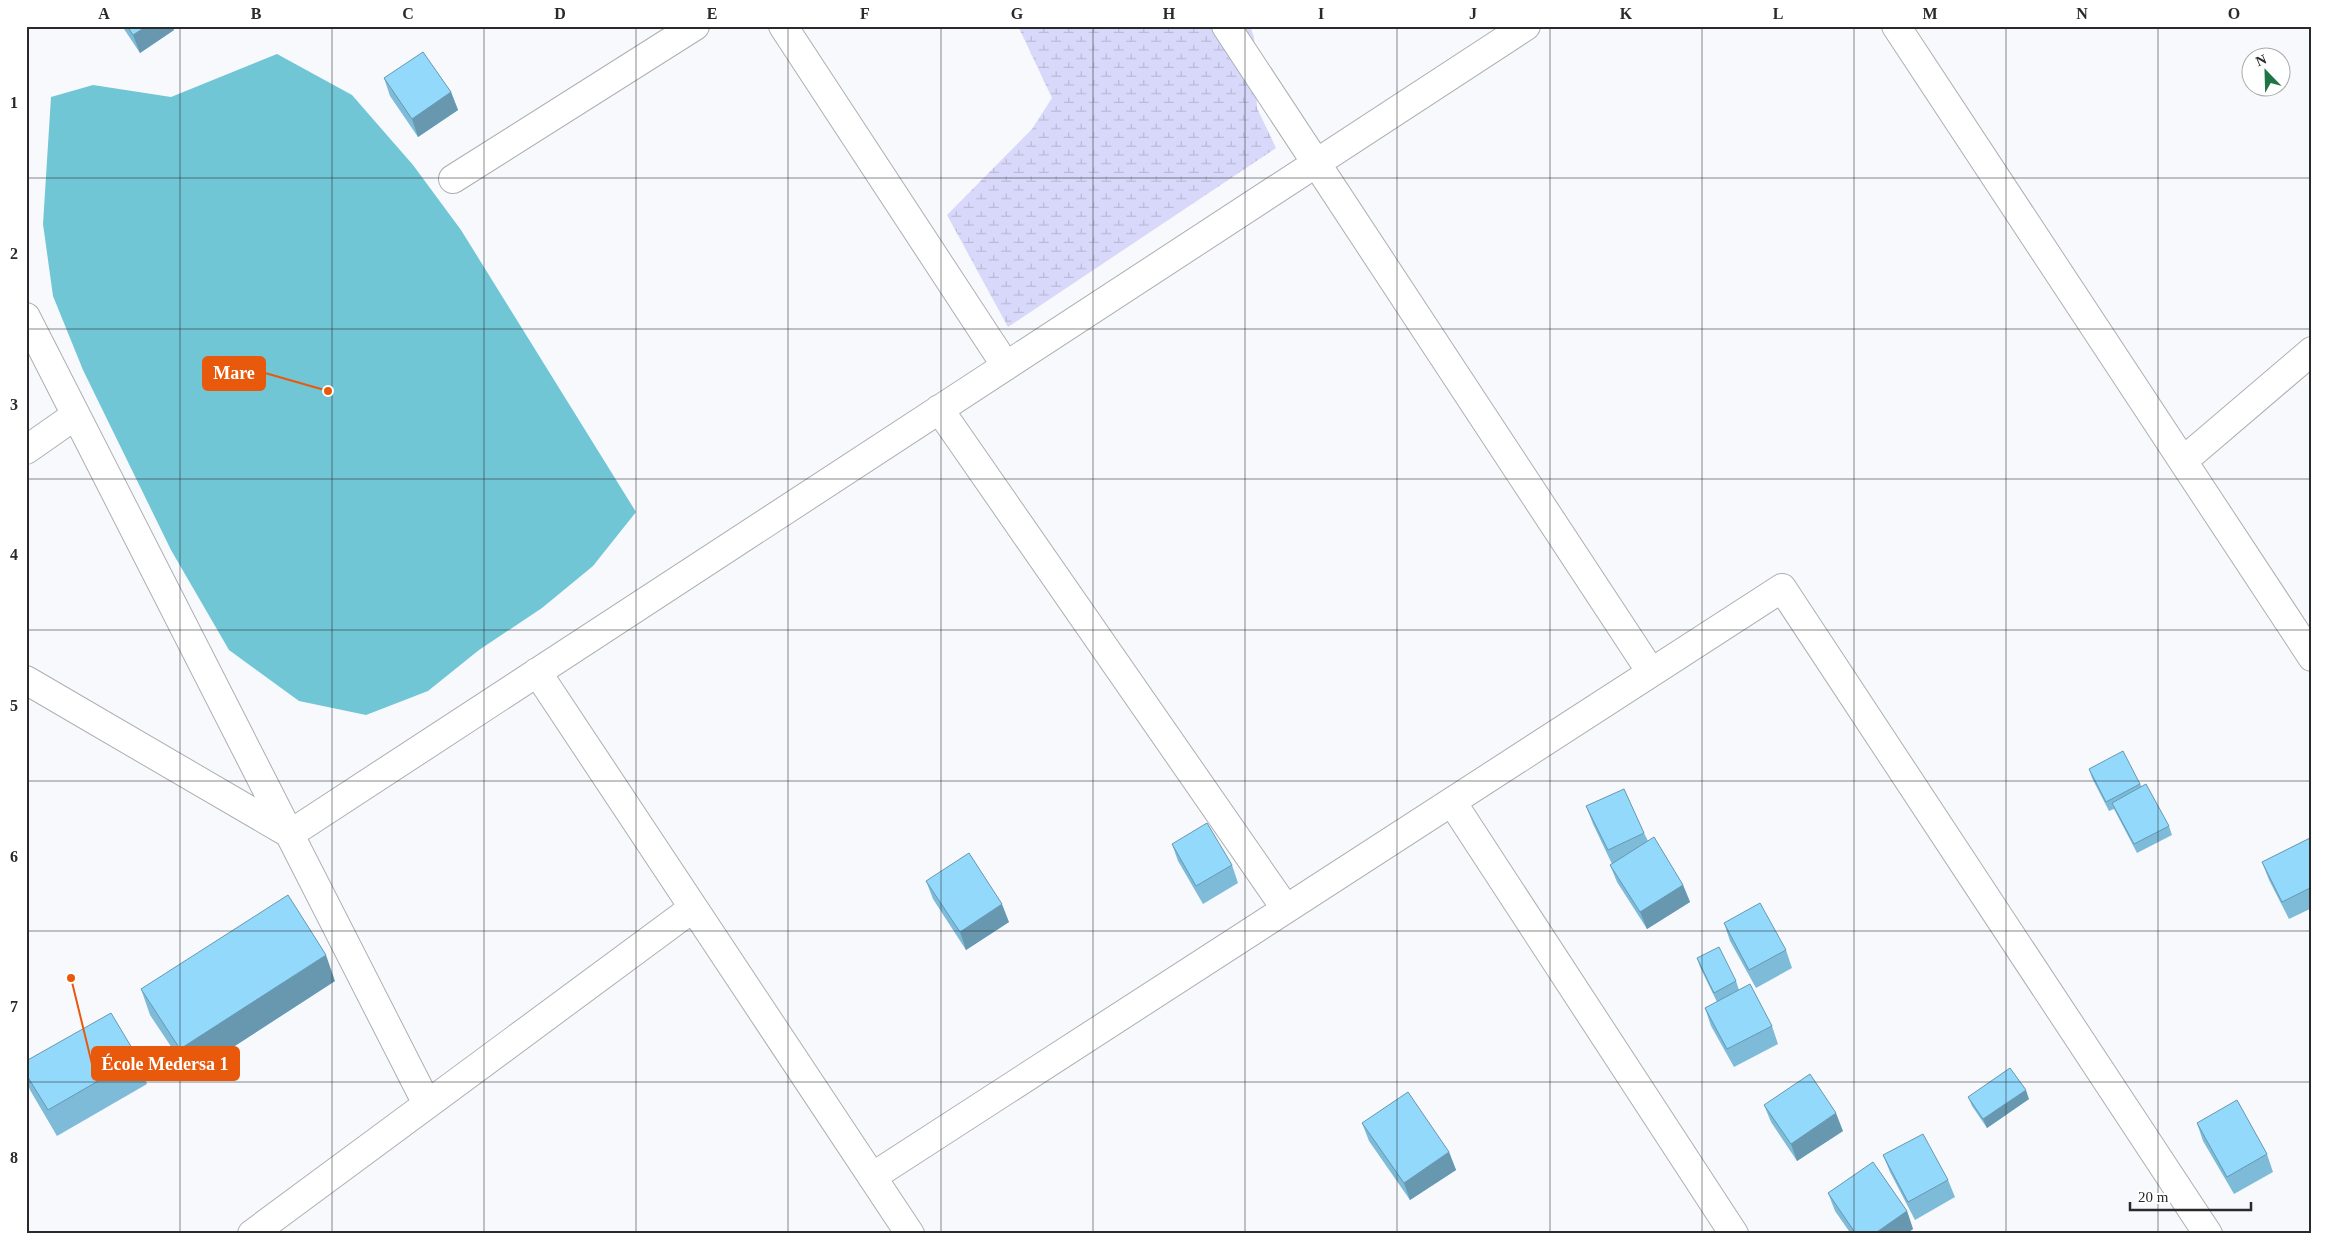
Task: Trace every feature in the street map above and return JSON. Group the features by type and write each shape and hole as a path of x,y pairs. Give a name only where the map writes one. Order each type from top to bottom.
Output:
{"street":[{"path":"453,179 695,26"},
{"path":"783,26 1006,366"},
{"path":"1226,26 1651,672"},
{"path":"290,834 1526,26"},
{"path":"1896,26 2312,657"},
{"path":"26,317 427,1104"},
{"path":"2183,461 2312,351"},
{"path":"939,409 1286,909"},
{"path":"26,450 76,416"},
{"path":"872,1177 1782,588 2208,1234"},
{"path":"537,672 910,1234"},
{"path":"26,680 290,834"},
{"path":"1452,802 1734,1234"},
{"path":"252,1234 693,908"}],"green space":[{"path":"1018,26 1250,26 1254,37 1257,108 1276,148 1008,327 947,215 1032,129 1052,98"}],"shaded area":[{"path":"277,54 352,95 413,165 461,230 636,512 593,566 542,608 479,650 428,691 366,715 299,701 229,650 171,550 83,370 53,296 43,224 51,97 93,85 171,97"}],"building":[{"path":"127,26 147,26 133,35"},
{"path":"423,52 451,92 412,119 384,78"},
{"path":"2123,751 2140,784 2106,802 2089,769"},
{"path":"2146,784 2169,826 2134,844 2112,803"},
{"path":"1624,789 1644,833 1608,850 1586,806"},
{"path":"1207,823 1232,865 1196,886 1172,844"},
{"path":"1654,837 1683,885 1640,912 1610,865"},
{"path":"2312,837 2312,887 2282,902 2262,862"},
{"path":"969,853 1002,904 960,932 926,881"},
{"path":"288,895 326,955 180,1049 141,989"},
{"path":"1760,903 1786,950 1749,970 1724,923"},
{"path":"1719,947 1736,981 1714,993 1697,958"},
{"path":"1750,984 1772,1026 1727,1049 1705,1008"},
{"path":"111,1013 138,1058 48,1110 26,1074 26,1061"},
{"path":"2010,1068 2026,1090 1983,1119 1968,1097"},
{"path":"1810,1074 1836,1113 1791,1144 1764,1105"},
{"path":"1408,1092 1449,1152 1404,1183 1362,1123"},
{"path":"2237,1100 2267,1154 2227,1177 2197,1123"},
{"path":"1923,1134 1948,1180 1908,1202 1883,1155"},
{"path":"1873,1162 1907,1211 1874,1234 1856,1234 1828,1193"}],"place":[{"name":"Mare","path":"328,391"},
{"name":"École Medersa 1","path":"71,978"}]}
